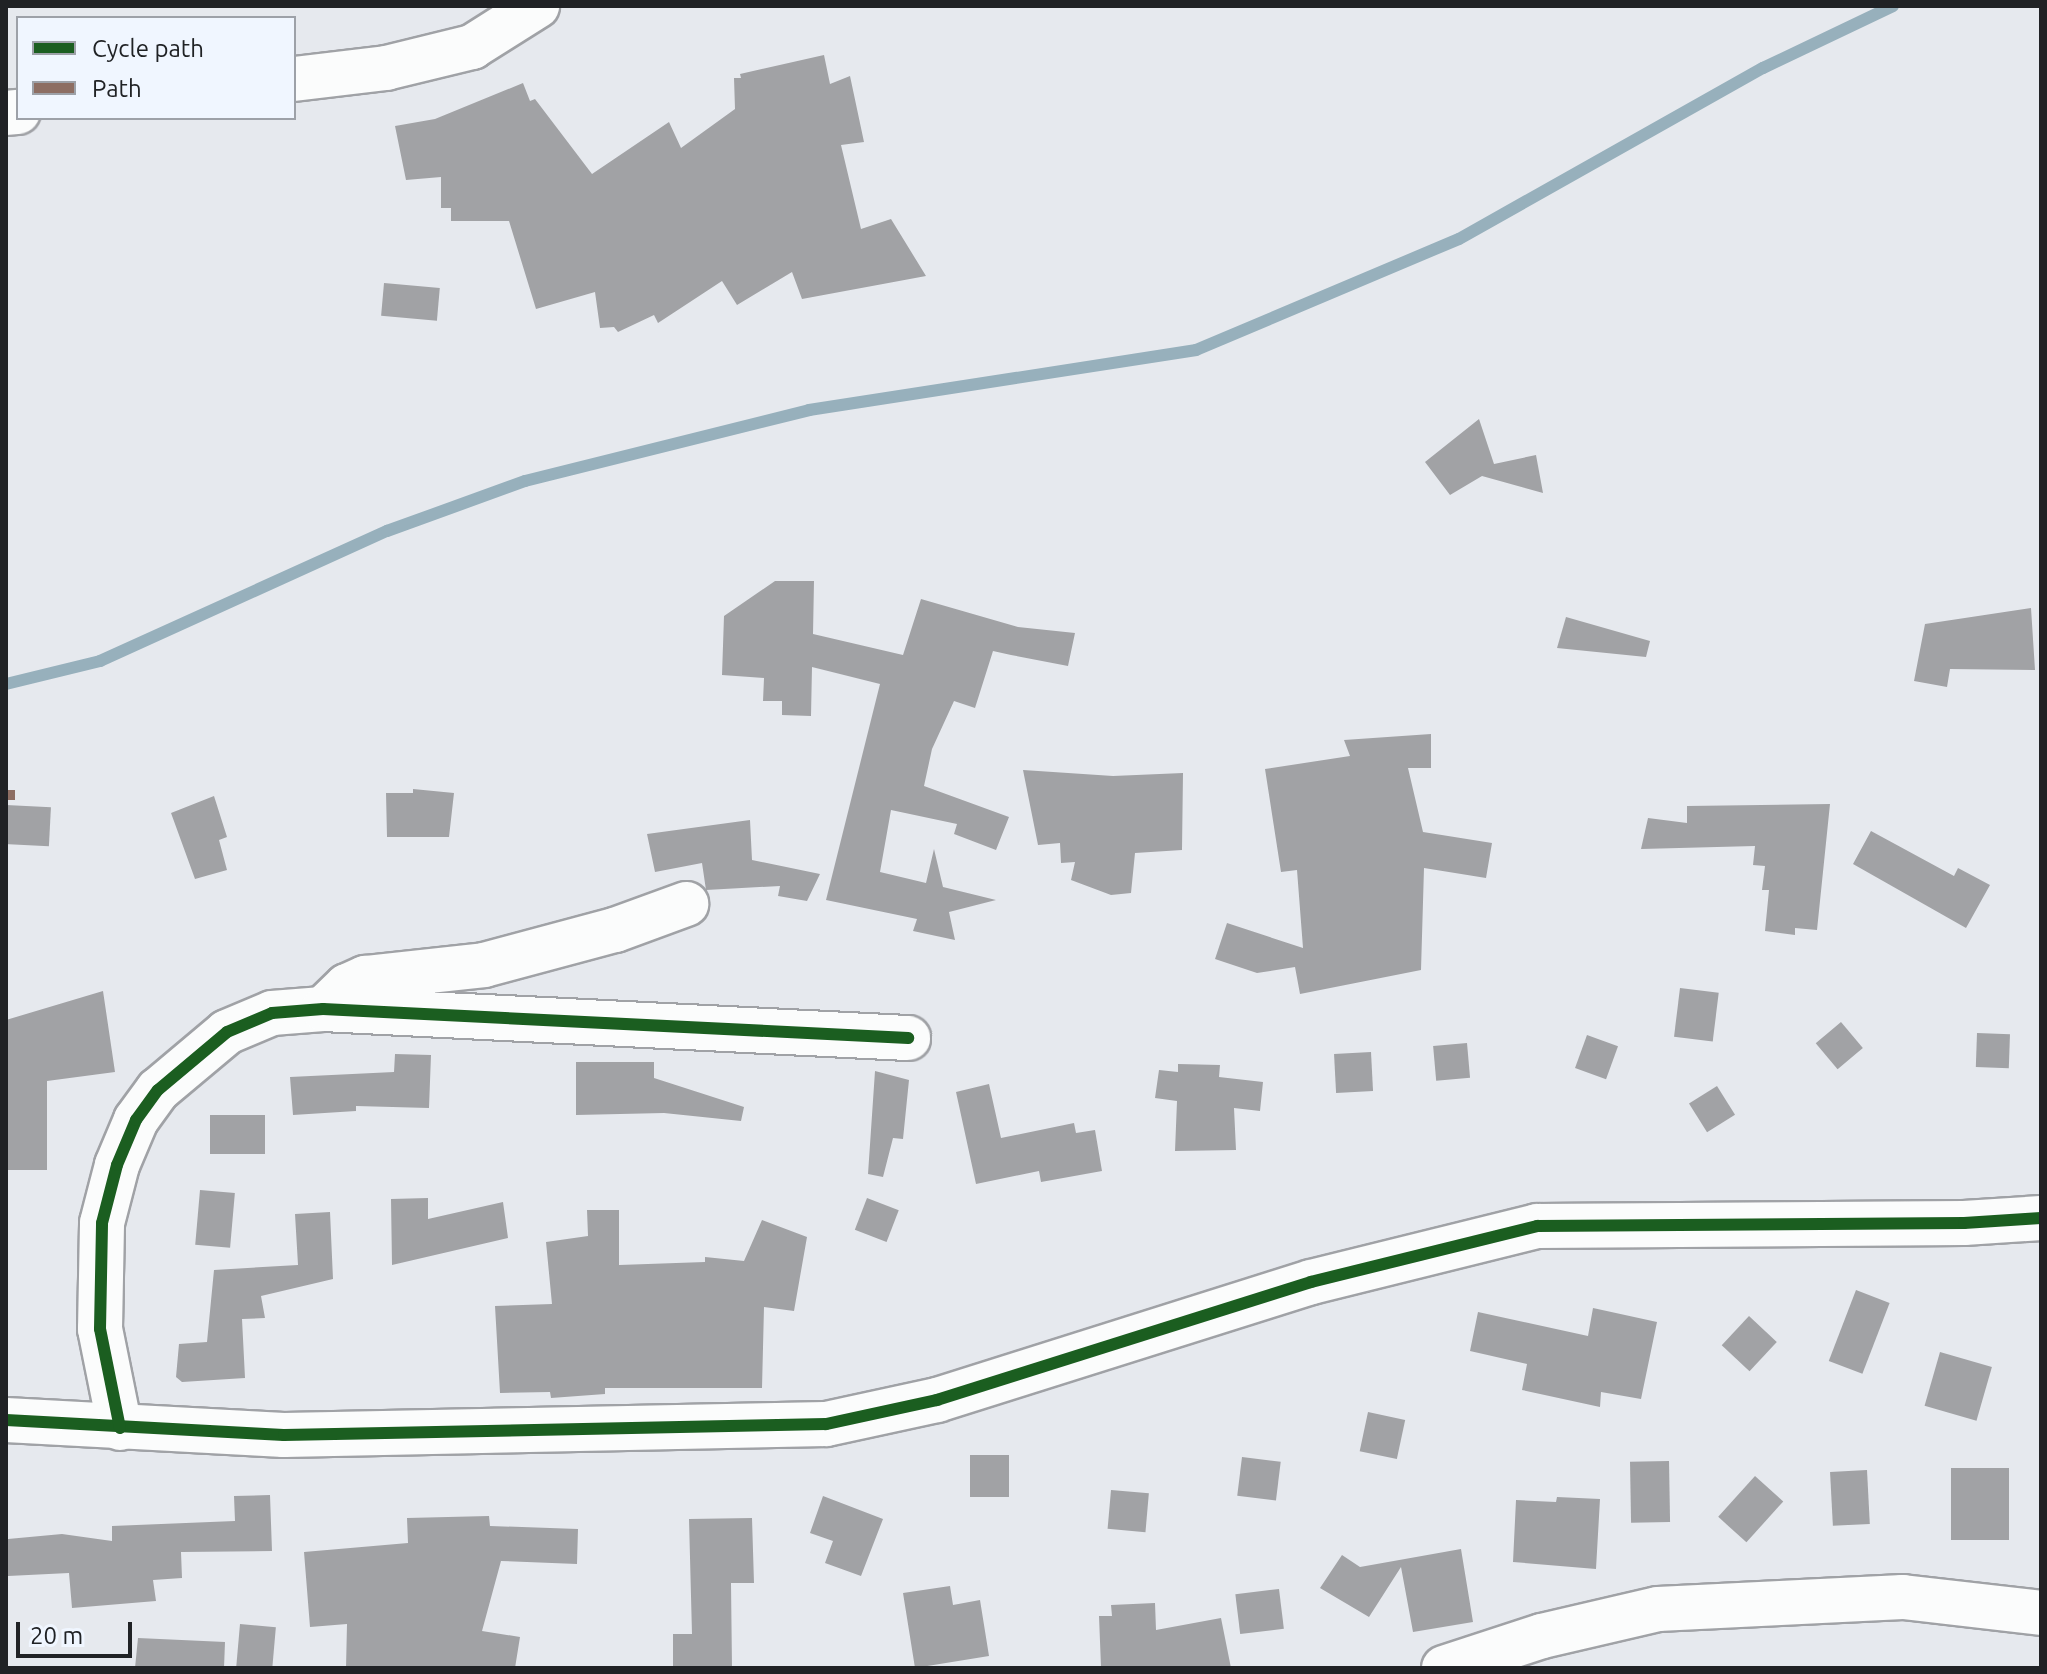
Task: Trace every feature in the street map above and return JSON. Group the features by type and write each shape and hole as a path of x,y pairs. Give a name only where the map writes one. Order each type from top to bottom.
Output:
{"street":[{"path":"296,79 386,68 472,47 537,6"},
{"path":"323,1009 347,986 365,978 497,962 615,930 686,904"},
{"path":"120,1428 100,1329 102,1223 136,1120 188,1061 227,1032 272,1013 323,1009 908,1038"},
{"path":"6,1420 284,1435 826,1424 951,1396 1311,1282 1537,1226 1964,1223 2041,1218"},
{"path":"1444,1668 1542,1636 1658,1609 1903,1597 2041,1613"}],"building":[{"path":"824,55 830,84 850,76 864,142 841,145 861,229 891,219 926,276 802,299 792,272 737,305 722,281 658,323 654,315 618,332 614,327 600,328 595,292 536,309 509,221 451,221 451,208 441,208 441,177 406,180 395,126 435,119 523,83 530,101 535,99 592,174 669,122 681,148 735,109 734,78 741,78 740,74"},
{"path":"384,283 440,288 437,321 381,316"},
{"path":"1479,419 1494,464 1536,455 1543,493 1482,476 1450,495 1425,462"},
{"path":"775,581 814,581 813,634 903,655 921,599 1018,627 1075,633 1068,666 993,651 975,708 954,701 932,749 924,786 1009,817 996,850 954,834 957,824 891,810 880,872 926,883 934,849 943,887 996,900 949,912 955,940 913,931 917,919 826,900 880,684 812,667 811,716 782,715 782,701 763,701 764,678 722,675 724,616"},
{"path":"2031,608 2035,670 1950,669 1947,687 1914,681 1925,624"},
{"path":"1566,617 1650,641 1646,657 1557,648"},
{"path":"1431,734 1431,768 1408,768 1423,832 1492,843 1486,878 1424,868 1421,970 1300,994 1295,967 1257,973 1215,959 1227,923 1303,948 1297,870 1281,872 1265,769 1350,756 1344,740"},
{"path":"1023,770 1113,776 1183,773 1182,850 1135,853 1131,893 1111,895 1071,880 1075,862 1061,863 1060,843 1038,845"},
{"path":"413,789 454,793 449,837 387,837 386,793 413,793"},
{"path":"214,796 227,837 219,840 227,870 195,879 171,813"},
{"path":"1830,804 1817,930 1795,928 1795,935 1765,931 1769,890 1762,890 1765,866 1753,865 1755,846 1641,849 1648,818 1687,823 1687,806"},
{"path":"6,805 51,807 49,846 6,844"},
{"path":"750,820 752,860 820,874 807,901 778,896 780,886 706,890 702,863 655,872 647,834"},
{"path":"1871,831 1954,876 1958,868 1990,885 1966,928 1853,864"},
{"path":"1680,988 1719,993 1713,1041 1674,1037"},
{"path":"103,991 115,1072 47,1081 47,1170 6,1170 6,1020"},
{"path":"1841,1022 1863,1048 1838,1069 1816,1043"},
{"path":"1977,1033 2010,1034 2009,1068 1976,1067"},
{"path":"1587,1035 1618,1046 1606,1079 1575,1068"},
{"path":"1467,1043 1470,1078 1436,1081 1433,1046"},
{"path":"1371,1052 1373,1091 1336,1093 1334,1054"},
{"path":"395,1054 431,1055 429,1108 356,1106 356,1111 293,1115 290,1077 394,1072"},
{"path":"576,1062 654,1062 654,1078 744,1107 741,1121 664,1113 576,1115"},
{"path":"1178,1064 1220,1065 1219,1077 1263,1082 1260,1111 1234,1108 1236,1150 1175,1151 1177,1101 1155,1098 1159,1070 1178,1072"},
{"path":"875,1071 909,1080 903,1139 893,1138 883,1177 868,1174"},
{"path":"989,1084 1001,1138 1074,1123 1076,1133 1095,1130 1102,1171 1041,1182 1039,1171 976,1184 956,1092"},
{"path":"1717,1086 1735,1115 1707,1132 1689,1103"},
{"path":"210,1115 265,1115 265,1154 210,1154"},
{"path":"200,1190 235,1193 230,1248 195,1245"},
{"path":"428,1198 428,1219 503,1202 508,1238 392,1265 391,1199"},
{"path":"867,1198 899,1210 887,1242 855,1230"},
{"path":"587,1210 619,1210 619,1265 705,1262 705,1257 744,1261 762,1220 807,1237 794,1311 764,1307 762,1388 605,1388 605,1394 551,1398 550,1392 500,1393 495,1306 552,1304 546,1242 588,1236"},
{"path":"330,1212 333,1279 261,1296 265,1318 242,1319 245,1378 182,1382 176,1377 179,1344 207,1342 214,1270 298,1265 295,1214"},
{"path":"1856,1290 1890,1303 1862,1374 1829,1361"},
{"path":"1593,1308 1657,1322 1641,1399 1601,1392 1600,1407 1522,1390 1527,1364 1470,1351 1478,1312 1588,1336"},
{"path":"1749,1316 1777,1342 1750,1371 1722,1345"},
{"path":"1940,1352 1992,1367 1976,1421 1925,1406"},
{"path":"1368,1412 1405,1420 1397,1459 1360,1451"},
{"path":"970,1455 1009,1455 1009,1497 970,1497"},
{"path":"1242,1457 1281,1462 1276,1500 1237,1496"},
{"path":"1669,1461 1670,1522 1631,1523 1630,1462"},
{"path":"1951,1468 2009,1468 2009,1540 1951,1540"},
{"path":"1867,1470 1870,1524 1833,1526 1830,1472"},
{"path":"1755,1476 1783,1501 1746,1542 1718,1517"},
{"path":"1111,1490 1149,1493 1145,1532 1108,1529"},
{"path":"270,1495 272,1551 181,1552 182,1578 153,1580 156,1601 72,1608 69,1573 8,1576 8,1539 62,1534 112,1541 112,1526 235,1521 234,1496"},
{"path":"823,1496 883,1519 861,1576 825,1563 833,1541 810,1533"},
{"path":"1557,1497 1600,1499 1596,1569 1513,1562 1516,1500 1556,1502"},
{"path":"489,1516 490,1526 578,1529 577,1564 501,1561 482,1631 520,1637 515,1668 346,1668 347,1624 310,1627 304,1552 408,1543 407,1518"},
{"path":"752,1518 754,1583 731,1583 732,1668 673,1668 673,1634 692,1634 689,1519"},
{"path":"1461,1549 1473,1622 1413,1632 1401,1567 1369,1617 1320,1588 1342,1555 1360,1567"},
{"path":"950,1586 953,1605 980,1600 989,1656 915,1668 903,1593"},
{"path":"1279,1589 1284,1629 1240,1634 1235,1594"},
{"path":"1155,1603 1156,1630 1221,1618 1231,1668 1101,1667 1099,1616 1112,1616 1111,1605"},
{"path":"240,1624 276,1627 272,1668 236,1668"},
{"path":"138,1638 225,1642 224,1668 135,1668"}],"waterway":[{"path":"6,684 100,661 387,531 525,481 809,410 1196,350 1459,239 1763,68 1893,6"}],"marked path":[{"path":"6,795 15,795"}],"cycle path":[{"path":"120,1428 100,1329 102,1223 117,1165 136,1120 158,1090 227,1032 272,1013 323,1009 908,1038"},
{"path":"6,1420 284,1435 826,1424 937,1400 1311,1282 1537,1226 1964,1223 2041,1218"}]}
